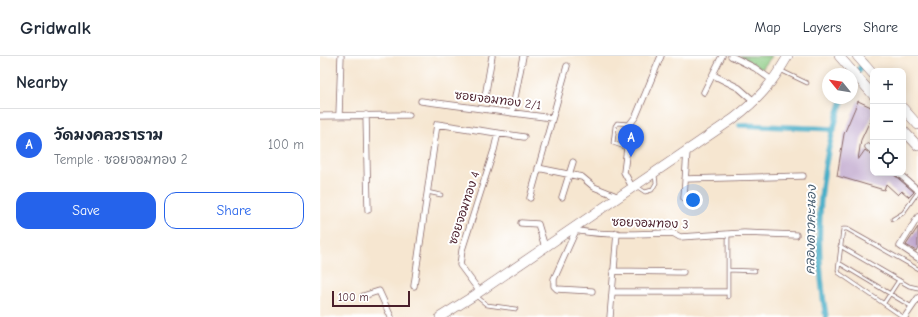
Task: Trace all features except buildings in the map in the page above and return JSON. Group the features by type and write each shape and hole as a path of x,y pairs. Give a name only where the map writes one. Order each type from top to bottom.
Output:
{"main road":[{"path":"440,317 450,314 755,102 773,81 788,56"},
{"path":"839,56 870,91"},
{"path":"857,56 870,71"},
{"path":"906,111 918,125"},
{"path":"906,133 918,146"}],"street":[{"path":"339,114 341,56"},
{"path":"485,97 492,56"},
{"path":"512,112 521,56"},
{"path":"634,186 624,172 630,124 636,116 661,56"},
{"path":"704,92 722,56"},
{"path":"731,56 755,68 773,81"},
{"path":"552,118 567,66"},
{"path":"713,75 739,88 755,102"},
{"name":"ซอยจอมทอง 2/1","path":"422,101 552,118 530,198"},
{"path":"320,116 339,114 409,115"},
{"path":"366,115 368,210"},
{"path":"414,286 426,192 437,124 524,137"},
{"name":"ซอยจอมทอง 4","path":"478,294 460,265 462,250 498,133"},
{"path":"684,198 687,150"},
{"path":"562,197 573,162"},
{"path":"538,168 582,177 594,187 619,197"},
{"path":"685,179 803,176"},
{"path":"901,176 918,191"},
{"path":"918,217 900,246 918,258"},
{"path":"521,223 538,224 545,247"},
{"path":"574,229 554,279 554,286 557,289 592,291"},
{"name":"ซอยจอมทอง 3","path":"574,229 617,233 673,233 680,237 796,235"},
{"path":"610,317 617,233"},
{"path":"614,271 683,272"},
{"path":"362,296 378,291 391,317"},
{"path":"612,292 727,294"},
{"path":"907,316 918,298"}],"lane":[{"path":"780,70 807,83"},
{"path":"627,148 613,143 615,126 617,123 630,124"},
{"path":"634,186 645,192 652,190 656,183 654,173"},
{"path":"892,219 903,213 918,191"},
{"path":"426,192 441,194"},
{"path":"907,316 884,303 839,273 840,246 843,229 848,229 918,269"},
{"path":"727,294 728,235"},
{"path":"840,246 909,286 918,288"},
{"path":"839,263 912,307"},
{"path":"728,270 755,271"},
{"path":"884,303 899,280"},
{"path":"478,294 488,305 516,309"}],"green space":[{"path":"740,56 772,56 762,69"}],"waterway":[{"name":"คลองดาวคะนอง","path":"858,72 863,63"},
{"name":"คลองดาวคะนอง","path":"826,317 820,262 821,206 823,179 828,151 841,104"},
{"path":"740,125 834,129"}],"place":[{"name":"วัดมงคลวราราม","path":"631,157"}]}
